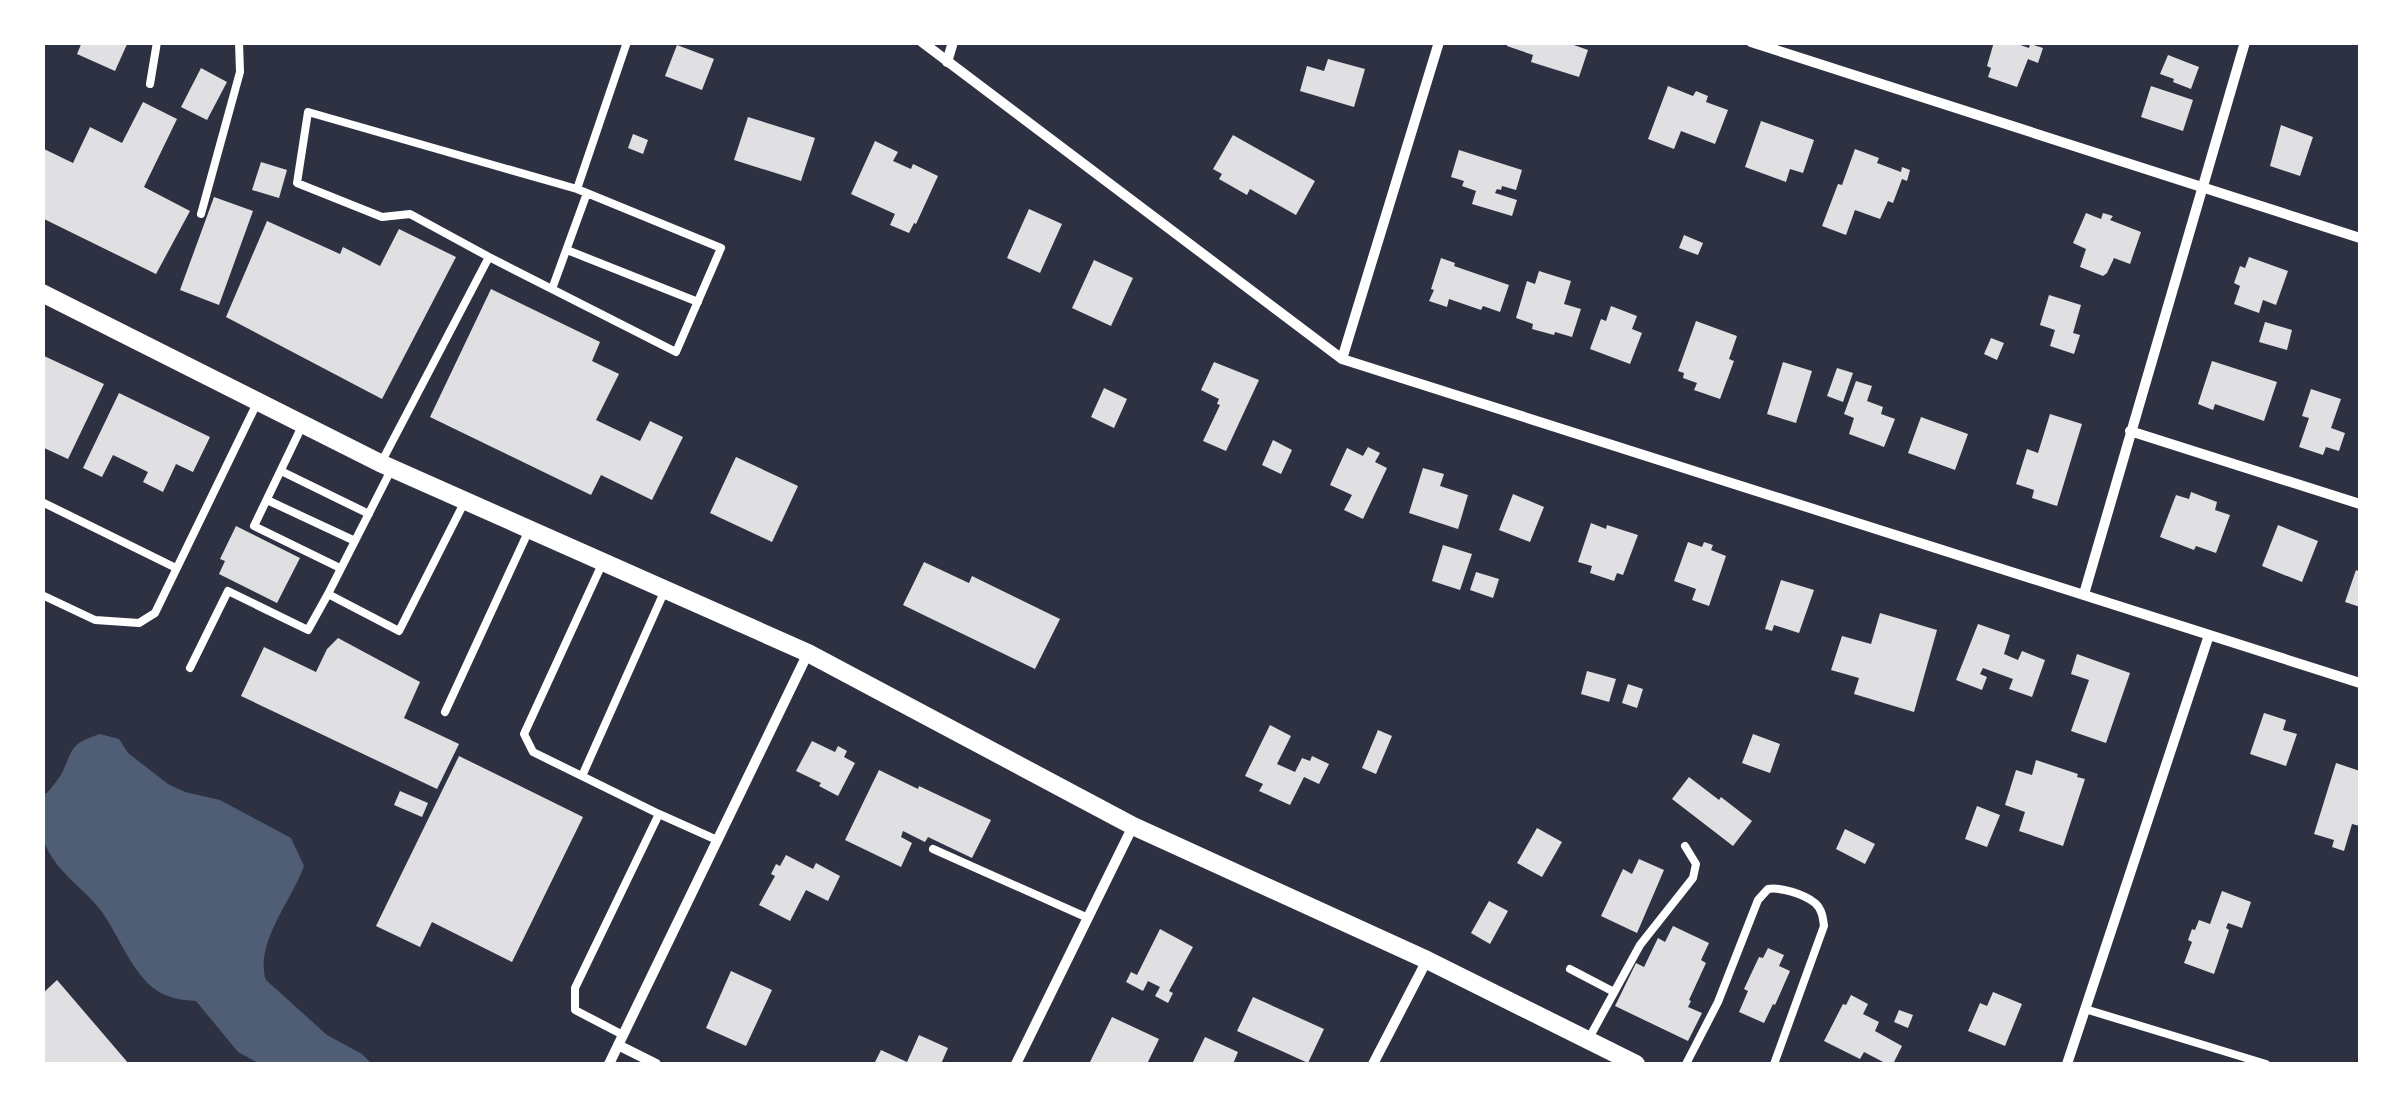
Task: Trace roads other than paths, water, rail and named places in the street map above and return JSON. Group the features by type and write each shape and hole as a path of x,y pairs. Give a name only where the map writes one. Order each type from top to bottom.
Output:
{"street":[{"path":"922,42 1342,359 2360,684"},
{"path":"947,62 953,42"},
{"path":"1342,359 1439,42"},
{"path":"1751,42 2360,238"},
{"path":"2084,594 2245,42"},
{"path":"42,292 386,466 808,653 1133,826 1427,960 1636,1064"},
{"path":"2130,430 2360,504"},
{"path":"2067,1064 2209,635"},
{"path":"609,1064 808,653"},
{"path":"1016,1064 1133,826"},
{"path":"1373,1064 1427,960"},
{"path":"621,1040 656,1064"}],"lane":[{"path":"150,84 157,42"},
{"path":"200,214 240,72 239,42"},
{"path":"577,189 627,42"},
{"path":"308,112 577,189 722,248 676,352 410,214 382,217 298,182 308,112"},
{"path":"552,289 587,194"},
{"path":"567,250 698,302"},
{"path":"190,668 228,591 308,630 368,514 386,466 488,257"},
{"path":"42,595 95,620 139,623 155,613 258,401"},
{"path":"303,424 254,526 340,568"},
{"path":"281,470 368,514"},
{"path":"267,500 354,541"},
{"path":"328,594 399,631 465,500"},
{"path":"42,502 176,568"},
{"path":"445,712 530,529"},
{"path":"603,562 524,734 533,752 718,840"},
{"path":"582,776 665,590"},
{"path":"621,1040 575,1010 576,988 660,814"},
{"path":"1588,1040 1640,945 1692,878 1696,864 1685,846"},
{"path":"933,849 1088,918"},
{"path":"1686,1064 1718,1002 1758,900 1768,889 1778,887 1814,902 1822,912 1824,926 1774,1064"},
{"path":"1570,969 1614,992"},
{"path":"2085,1009 2266,1064"}],"water":[{"path":"100,734 119,739 128,753 168,784 220,800 291,838 304,866 265,952 266,980 327,1035 372,1064 260,1064 238,1052 196,1001 168,996 144,979 99,908 54,860 42,836 43,794 59,778 74,748"}]}
